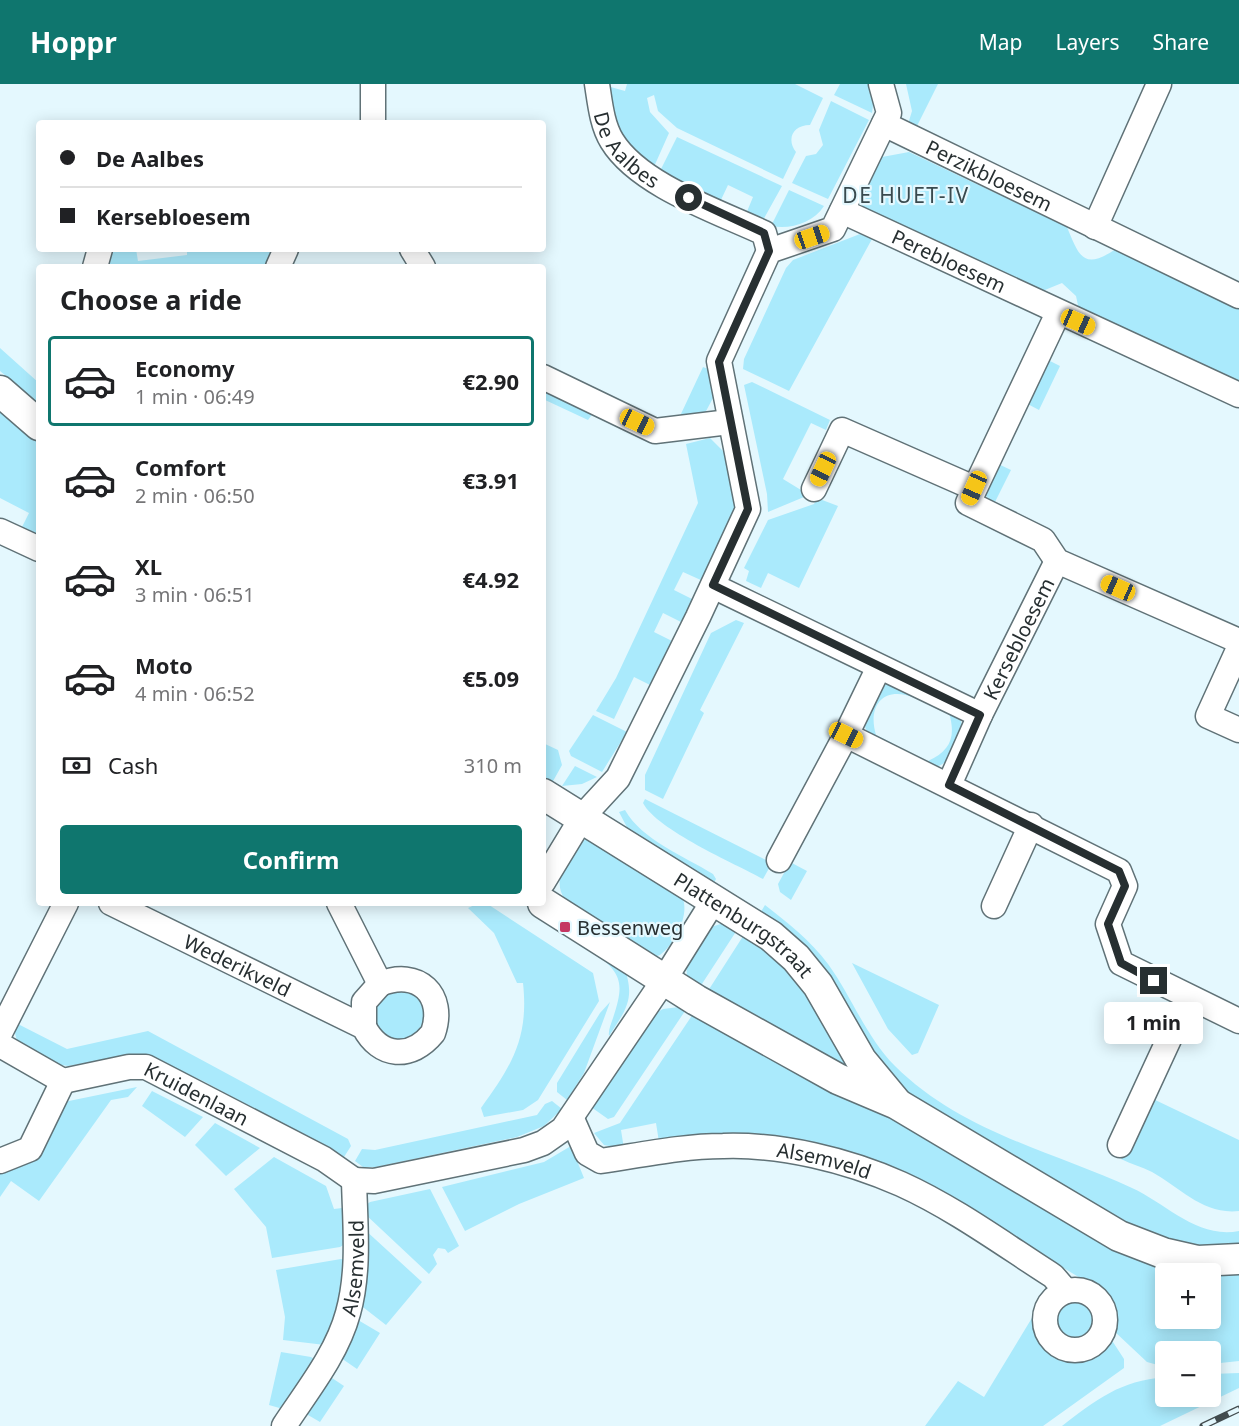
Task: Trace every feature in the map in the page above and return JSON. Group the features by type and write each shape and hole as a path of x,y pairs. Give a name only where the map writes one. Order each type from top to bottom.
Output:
{"street":[{"path":"373,84 373,120"},
{"name":"De Aalbes","path":"597,84 601,111 611,140 629,163 651,180 764,233 769,251"},
{"path":"546,877 582,816 618,778 748,509 729,422 719,362 769,251 833,229 889,113 881,84"},
{"path":"1095,227 1159,84"},
{"name":"Perzikbloesem","path":"884,124 1239,296"},
{"name":"Perebloesem","path":"842,211 1239,395"},
{"path":"1058,313 968,503 1043,540 1057,561 1239,641"},
{"path":"546,378 655,431 729,422"},
{"path":"0,392 36,422"},
{"path":"814,489 842,430 974,488"},
{"path":"0,531 36,548"},
{"name":"Kersebloesem","path":"949,785 980,715 1057,561"},
{"name":"Kersebloesem","path":"713,585 980,715"},
{"path":"1239,648 1208,716 1239,730"},
{"path":"779,860 846,735 879,667"},
{"path":"846,735 1031,825 1119,871 1125,886 1108,924 1121,963 1188,998 1239,1021"},
{"name":"Plattenburgstraat","path":"546,796 582,816 771,936 796,957 818,985 861,1059 897,1104"},
{"path":"994,906 1031,825"},
{"path":"354,1180 374,1181 524,1150 543,1143 572,1119 714,900"},
{"name":"Plattenburgstraat","path":"546,905 664,980 764,1039 838,1079 897,1104 1119,1236 1163,1253 1198,1261 1239,1259"},
{"path":"0,1033 64,906"},
{"name":"Wederikveld","path":"117,906 364,1027 379,1047 390,1052 415,1050 433,1033 437,1008 432,996 424,987 402,978 380,984"},
{"path":"341,906 380,984 364,1002 364,1027"},
{"path":"1120,1145 1188,998"},
{"path":"0,1045 63,1082 30,1149 0,1161"},
{"name":"Kruidenlaan","path":"63,1082 129,1067 146,1066 324,1159 354,1180"},
{"name":"Alsemveld","path":"572,1119 587,1153 601,1161 722,1146 760,1147 826,1159 900,1183 948,1209 1053,1275 1066,1292"},
{"name":"Alsemveld","path":"284,1426 329,1357 348,1315 355,1276 354,1180"}],"shaded area":[{"path":"627,84 795,84 823,98 810,125 799,127 793,134 792,142 796,152 783,179 677,128 658,111 654,95 647,98 650,112 669,133 653,169 614,129 607,86 625,91"},
{"path":"840,84 868,84 874,97 872,113 834,95"},
{"path":"906,84 938,84 916,128 908,124 912,111"},
{"path":"831,101 869,120 828,199 792,183 806,156 816,154 823,145 819,130"},
{"path":"677,137 782,186 762,222 746,214 753,197 728,185 720,202 659,173"},
{"path":"909,152 1067,227 1075,246 1084,257 1096,259 1116,249 1239,309 1239,387 1079,310 1076,296 1062,283 1040,292 857,210 882,157"},
{"path":"789,190 824,206 814,217 801,224 786,227 771,226"},
{"path":"860,234 872,239 789,391 743,369 744,359 786,268 793,260"},
{"path":"108,252 136,252 138,261 187,255 187,252 273,252 267,264 106,264"},
{"path":"0,348 36,380 36,401 0,371"},
{"path":"1042,357 1060,366 1039,410 1022,401"},
{"path":"703,367 708,369 713,398 705,413 685,420 680,416"},
{"path":"752,382 830,420 826,430 811,423 783,479 801,490 804,497 768,512 767,494 744,385"},
{"path":"546,389 594,412 588,420 546,400"},
{"path":"0,406 36,436 36,536 21,529 29,513 0,498"},
{"path":"710,438 724,452 735,509 703,581 683,572 674,590 694,600 683,623 663,613 654,632 674,642 652,686 634,677 614,719 596,711 616,678 698,503 686,444"},
{"path":"994,462 1011,470 994,504 985,495 983,485"},
{"path":"817,498 838,506 799,588 768,573 761,588 746,581 749,571 744,568 768,520 814,504"},
{"path":"736,620 744,623 700,710 704,713 663,799 645,790 645,775 711,633"},
{"path":"896,684 917,694 915,698 895,694 887,696 880,700 876,707 874,724 876,735 892,743 889,748 870,739 863,722 880,687"},
{"path":"949,713 957,713 962,726 961,738 950,757 940,766 934,767 925,766 911,759 914,755 928,761 942,753 947,747 952,729"},
{"path":"593,715 627,732 602,772 571,756 569,751"},
{"path":"546,744 558,750 562,765 552,783 546,780"},
{"path":"575,766 597,777 582,784 562,786"},
{"path":"645,799 772,863 763,879 679,835 651,813 643,803"},
{"path":"625,810 632,821 653,839 713,874 716,879 712,887 631,835 619,812"},
{"path":"588,838 683,899 684,913 679,929 671,944 660,955 654,957 565,900 561,892 561,876 573,855"},
{"path":"790,862 807,871 791,900 780,892 778,884"},
{"path":"765,905 798,932 821,955 885,1055 921,1088 948,1107 977,1123 1008,1138 1132,1188 1196,1225 1209,1230 1239,1231 1239,1246 1197,1246 1131,1227 903,1090 757,918"},
{"path":"491,906 593,973 599,1001 538,1100 523,1110 484,1117 481,1108 509,1064 521,1035 523,983 517,983 494,933 468,908"},
{"path":"727,922 739,927 698,990 688,978 688,963 711,927"},
{"path":"747,930 788,961 852,1073 706,994"},
{"path":"591,950 623,964 627,976 628,1002 609,1036 619,995 618,979 609,965"},
{"path":"852,963 939,1005 918,1053 912,1055 888,1029"},
{"path":"402,978 437,1021 390,1052 364,1002"},
{"path":"610,1002 584,1073 567,1100 557,1092 557,1083 600,1013"},
{"path":"687,1008 614,1117 608,1119 591,1107 654,1014 663,1009"},
{"path":"695,1011 1176,1263 1155,1263 1155,1329 1221,1329 1221,1274 1239,1273 1239,1361 1221,1363 1221,1341 1155,1341 1155,1364 1147,1362 1114,1331 1111,1307 1097,1288 915,1179 659,1142 656,1123 621,1130 624,1149 604,1145 594,1133 620,1123"},
{"path":"16,1023 67,1049 148,1031 348,1139 351,1146 344,1157 203,1081 150,1057 137,1054 68,1066 56,1064 17,1041 14,1029"},
{"path":"137,1087 128,1097 111,1100 39,1201 11,1181 0,1197 0,1171 64,1102"},
{"path":"152,1091 203,1117 185,1137 142,1106"},
{"path":"1151,1098 1239,1140 1239,1211 1214,1209 1203,1205 1163,1178 1121,1159"},
{"path":"552,1101 562,1109 544,1126 517,1137 376,1167 363,1167 355,1161 362,1149 375,1150 537,1115 545,1104"},
{"path":"215,1123 260,1148 226,1176 195,1145"},
{"path":"571,1146 584,1178 519,1204 465,1231 442,1187 544,1162"},
{"path":"274,1157 326,1186 334,1209 342,1208 345,1244 340,1247 272,1258 266,1227 234,1189"},
{"path":"430,1189 459,1246 448,1253 445,1249 438,1248 433,1255 437,1264 429,1274 365,1214 365,1206 370,1202"},
{"path":"364,1229 422,1282 386,1325 359,1304"},
{"path":"345,1260 343,1292 325,1345 283,1340 285,1317 276,1270"},
{"path":"1075,1301 1082,1302 1088,1307 1093,1313 1093,1327 1088,1333 1082,1338 1075,1339 1068,1338 1062,1333 1057,1327 1056,1320 1057,1313 1062,1307 1068,1302"},
{"path":"1041,1303 1037,1320 1039,1335 1045,1347 1056,1356 1069,1359 1083,1358 1097,1352 1111,1339 1124,1359 1124,1368 1043,1426 925,1426 958,1381 984,1397"},
{"path":"358,1320 380,1333 357,1369 341,1358"},
{"path":"281,1352 314,1359 283,1409 269,1405"},
{"path":"1239,1373 1239,1388 1221,1397 1221,1374"},
{"path":"332,1378 344,1386 320,1422 308,1415 307,1409 327,1379"},
{"path":"1155,1378 1155,1407 1200,1407 1160,1426 1062,1426 1110,1393"}],"railway":[{"path":"1203,1426 1239,1409"}],"place":[{"name":"Bessenweg","path":"565,927"}],"district":[{"name":"DE HUET-IV","path":"906,195"}],"route":[{"path":"689,198 764,233 769,251 719,362 729,422 748,509 713,585 980,715 949,785 1119,871 1125,886 1108,924 1121,963 1154,981"}]}
